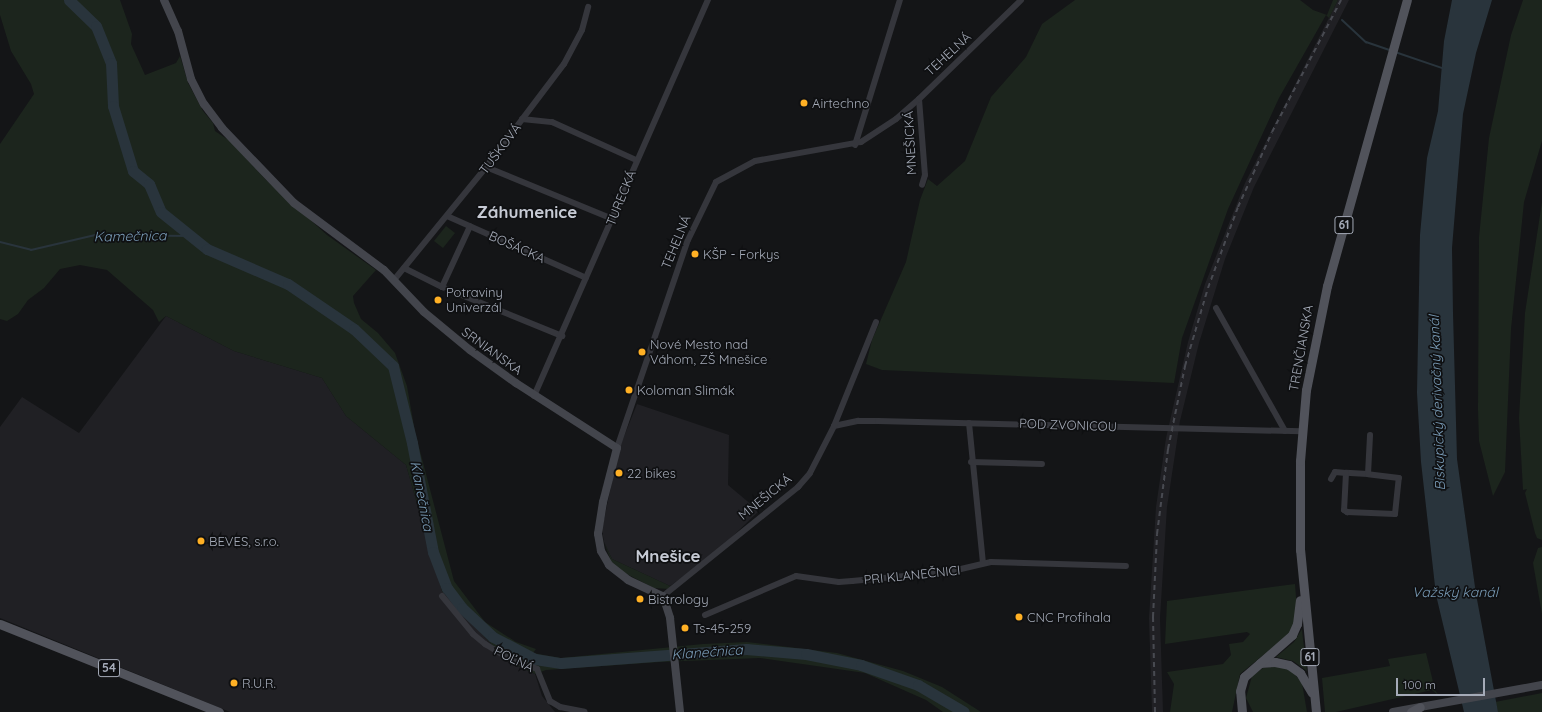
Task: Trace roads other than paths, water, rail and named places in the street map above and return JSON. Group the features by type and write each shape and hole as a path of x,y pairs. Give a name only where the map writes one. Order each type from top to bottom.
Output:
{"main road":[{"name":"TRENČIANSKA","path":"1316,712 1303,591 1300,529 1302,431 1310,367 1327,286 1407,0"},
{"path":"1242,712 1240,691 1244,677 1286,644 1297,624 1303,591"},
{"name":"54","path":"0,624 219,712"},
{"path":"1260,663 1281,662 1294,668 1306,681 1315,699"},
{"path":"1238,712 1241,702"},
{"path":"1241,702 1247,712"},
{"path":"1411,712 1420,707"}],"street":[{"name":"SRNIANSKA","path":"164,0 178,31 191,80 209,111 273,182 326,229 378,265 424,312 447,332 534,396 617,448"},
{"name":"TURECKÁ","path":"534,396 613,219 636,160 708,0"},
{"path":"855,145 900,0"},
{"name":"TEHELNÁ","path":"663,596 628,580 609,565 601,551 598,534 603,502 617,448 688,240 716,182 755,161 785,154 855,145 896,119 919,99 1021,0"},
{"name":"TUŠKOVÁ","path":"394,280 486,167 564,64 582,30 588,6"},
{"name":"MNEŠICKÁ","path":"919,99 925,175 922,185"},
{"path":"522,119 552,122 636,160"},
{"path":"486,167 613,219"},
{"name":"BOŠÁCKA","path":"447,216 586,278"},
{"path":"442,287 470,226"},
{"path":"404,268 442,287 562,336"},
{"path":"1216,308 1285,431"},
{"name":"MNEŠICKÁ","path":"663,596 798,487 823,450 876,322"},
{"name":"POD ZVONICOU","path":"834,426 858,421 968,422 1302,431"},
{"path":"968,422 971,462 983,564"},
{"path":"1368,474 1370,435"},
{"path":"971,462 1042,464"},
{"path":"1331,479 1335,472 1368,474 1399,478 1395,514 1347,512 1343,507 1346,473"},
{"name":"PRI KLANEČNICI","path":"706,615 796,576 839,582 948,572 983,564 1126,566"},
{"name":"POĽNÁ","path":"442,596 473,634 485,644 510,659 537,669 550,701 560,707 585,712"},
{"path":"663,596 670,618 673,636 680,712"},
{"path":"1392,712 1542,685"}],"water":[{"name":"Važský kanál","path":"1452,0 1492,0 1476,53 1463,114 1452,248 1457,459 1476,594 1498,712 1464,712 1436,595 1421,462 1417,393 1420,235 1427,158 1438,111 1444,41"}],"waterway":[{"name":"Klanečnica","path":"69,0 96,26 111,63 113,106 133,171 149,184 161,212 207,249 288,284 354,329 393,366 412,443 433,552 447,588 462,608 493,637 535,659 561,663 746,649 806,654 861,665 918,685 964,712"},
{"path":"1342,20 1366,42 1389,50"},
{"path":"1395,52 1442,68"},
{"name":"Kamečnica","path":"0,242 31,250 95,235 191,236"}],"railway":[{"path":"1155,712 1153,617 1157,534 1168,449 1185,366 1208,288 1238,207 1272,132 1341,0"}],"place":[{"name":"Airtechno","path":"804,103"},
{"name":"KŠP - Forkys","path":"695,254"},
{"name":"Potraviny Univerzál","path":"438,300"},
{"name":"Nové Mesto nad Váhom, ZŠ Mnešice","path":"642,352"},
{"name":"Koloman Slimák","path":"629,390"},
{"name":"22 bikes","path":"619,473"},
{"name":"BEVES, s.r.o.","path":"201,541"},
{"name":"Bistrology","path":"640,599"},
{"name":"CNC Profihala","path":"1019,617"},
{"name":"Ts-45-259","path":"685,628"},
{"name":"R.U.R.","path":"234,683"}],"district":[{"name":"Záhumenice","path":"527,212"},
{"name":"Mnešice","path":"668,556"}],"water label":[{"name":"Biskupický derivačný kanál","path":"1437,403"}]}
